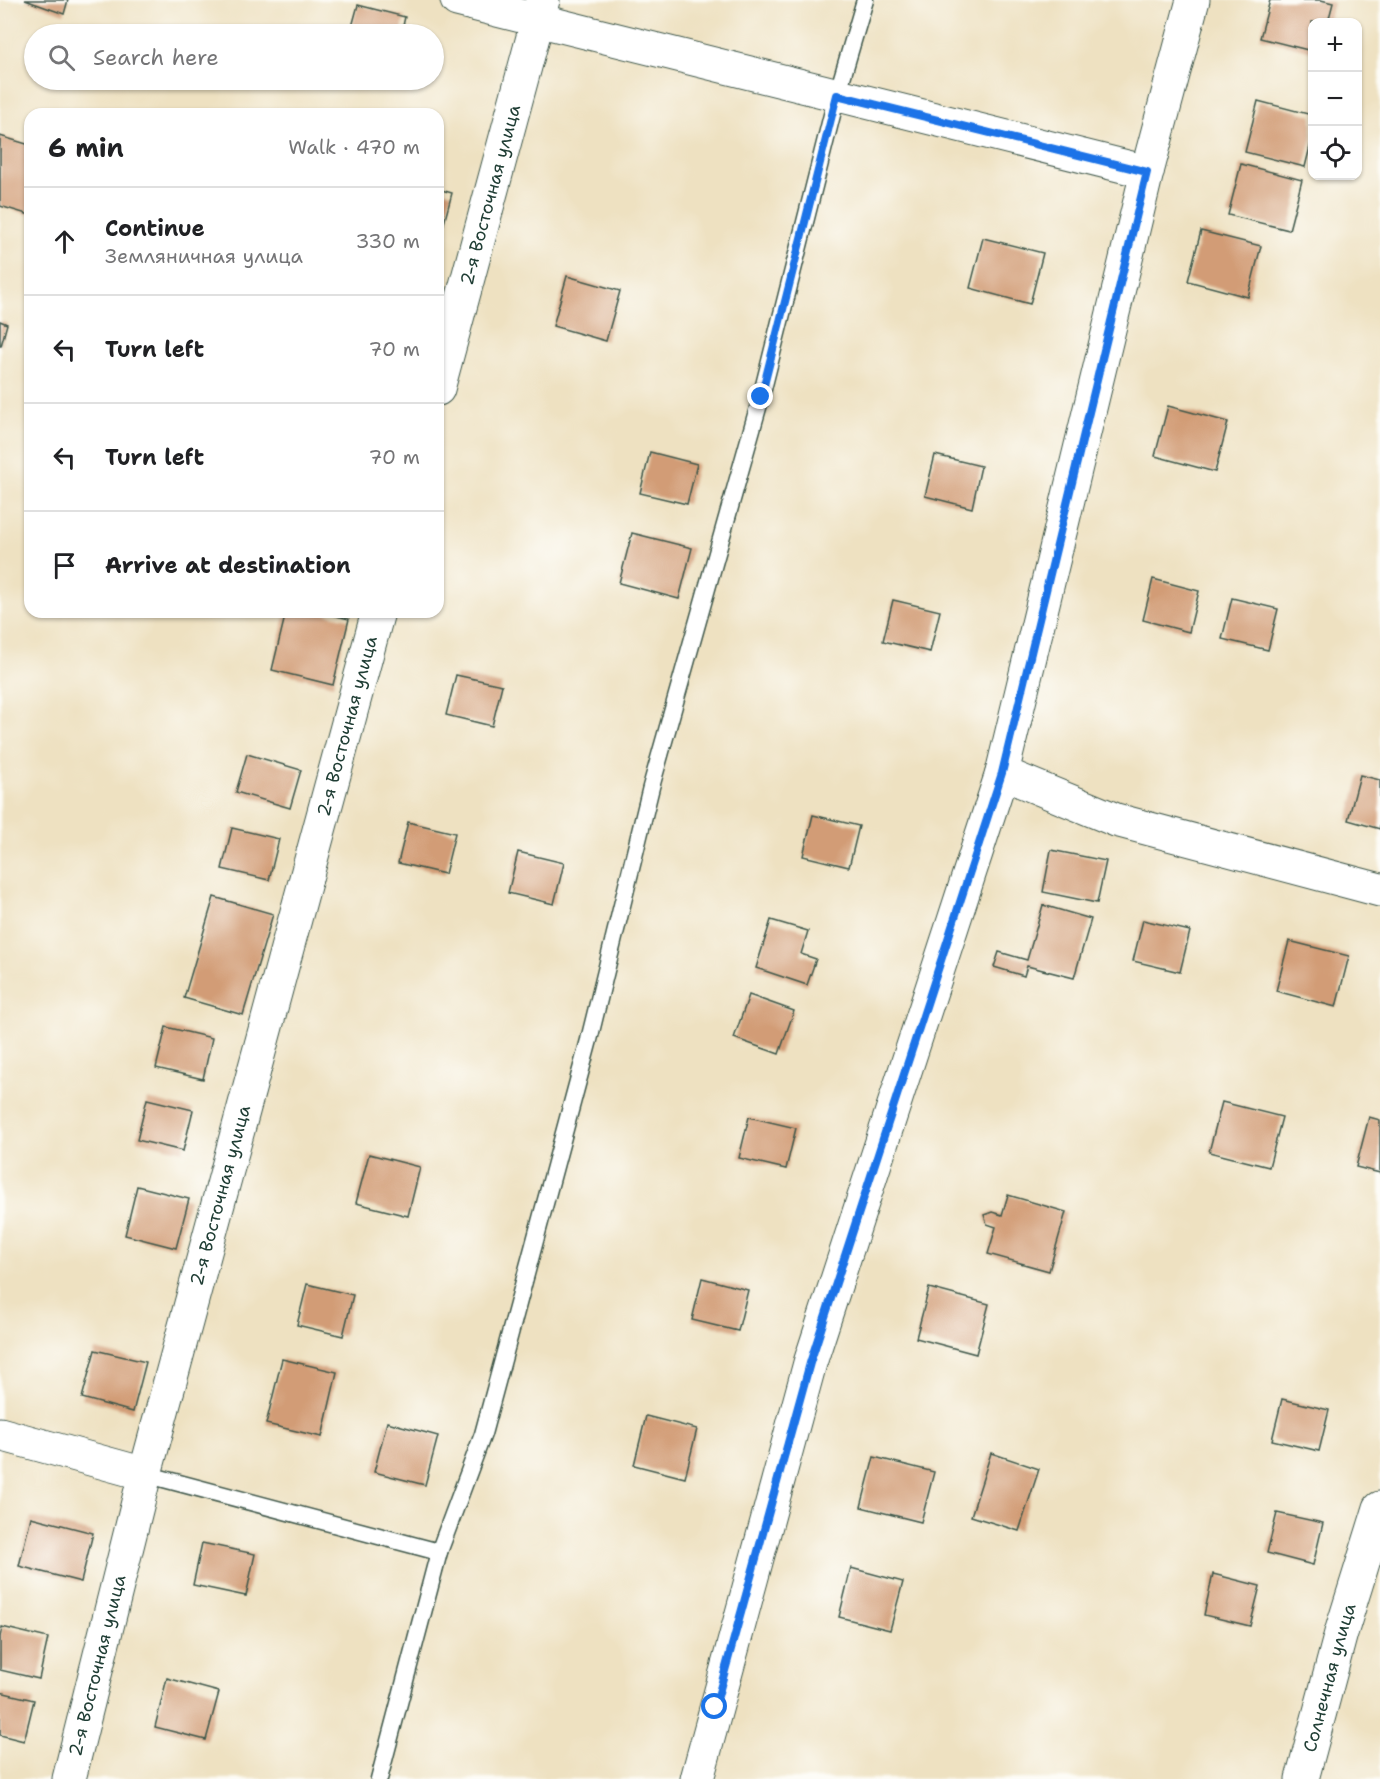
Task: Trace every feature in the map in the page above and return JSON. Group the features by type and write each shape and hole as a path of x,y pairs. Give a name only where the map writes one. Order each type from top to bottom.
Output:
{"street":[{"path":"457,0 540,10 837,95 1147,172"},
{"path":"697,1779 810,1363 1002,773 1147,172 1193,0"},
{"name":"2-я Восточная улица","path":"444,367 540,10"},
{"name":"2-я Восточная улица","path":"69,1779 145,1474 376,618"},
{"path":"1002,773 1116,820 1380,890"},
{"path":"0,1434 145,1474"},
{"name":"Солнечная улица","path":"1302,1779 1341,1632 1380,1508"}],"lane":[{"path":"379,1779 439,1552 483,1434 589,1040 651,787 761,397 837,95 865,0"},
{"path":"145,1474 439,1552"}],"building":[{"path":"25,0 68,0 64,14"},
{"path":"1270,0 1321,0 1333,3 1329,18 1308,18 1308,50 1260,38"},
{"path":"358,5 405,17 403,24 353,24"},
{"path":"1258,101 1308,114 1308,155 1305,167 1245,152"},
{"path":"0,136 24,143 24,213 0,206"},
{"path":"1241,164 1302,180 1289,230 1228,215"},
{"path":"444,191 452,193 444,223"},
{"path":"1201,231 1261,246 1248,297 1188,281"},
{"path":"983,238 1043,253 1030,304 970,288"},
{"path":"567,276 620,291 606,341 553,326"},
{"path":"0,321 7,324 1,346 0,346"},
{"path":"1168,406 1228,422 1215,472 1155,456"},
{"path":"650,452 697,464 687,504 640,493"},
{"path":"935,455 981,466 972,508 925,496"},
{"path":"632,533 692,548 679,599 619,583"},
{"path":"1153,579 1199,591 1189,632 1143,620"},
{"path":"1232,598 1278,609 1268,650 1222,639"},
{"path":"893,600 940,611 930,652 883,641"},
{"path":"285,618 349,619 333,685 272,670"},
{"path":"456,675 502,685 492,726 446,715"},
{"path":"247,754 301,770 290,808 236,792"},
{"path":"1360,775 1380,780 1380,829 1348,820"},
{"path":"813,815 859,826 849,867 803,856"},
{"path":"408,822 455,833 445,874 398,863"},
{"path":"232,828 279,839 269,880 222,869"},
{"path":"1051,850 1106,861 1097,903 1043,892"},
{"path":"518,852 564,863 554,904 508,893"},
{"path":"214,897 273,914 243,1015 184,998"},
{"path":"1043,905 1091,919 1074,978 1027,966 1024,976 994,967 999,952 1027,960"},
{"path":"771,920 808,931 801,954 816,959 807,985 756,968"},
{"path":"1143,920 1190,931 1180,972 1133,961"},
{"path":"1289,941 1349,956 1336,1007 1276,991"},
{"path":"749,995 794,1011 779,1054 734,1038"},
{"path":"166,1027 212,1038 203,1079 156,1068"},
{"path":"147,1099 193,1110 183,1151 137,1140"},
{"path":"1222,1102 1282,1117 1269,1167 1209,1152"},
{"path":"749,1117 796,1128 786,1169 739,1158"},
{"path":"1369,1117 1380,1120 1380,1173 1356,1167"},
{"path":"369,1154 420,1167 408,1216 356,1203"},
{"path":"137,1186 189,1199 176,1248 125,1235"},
{"path":"1008,1195 1066,1212 1049,1271 988,1254 996,1227 987,1224 984,1215 992,1212 1002,1215"},
{"path":"702,1278 748,1290 738,1331 692,1320"},
{"path":"307,1284 353,1295 343,1336 297,1325"},
{"path":"929,1288 989,1304 976,1354 916,1338"},
{"path":"95,1350 146,1362 133,1412 82,1398"},
{"path":"282,1359 337,1372 322,1437 266,1424"},
{"path":"1282,1399 1329,1410 1319,1451 1272,1440"},
{"path":"646,1416 697,1429 685,1478 634,1465"},
{"path":"387,1422 438,1436 425,1485 374,1472"},
{"path":"991,1453 1039,1469 1019,1531 971,1516"},
{"path":"874,1457 934,1472 921,1522 861,1507"},
{"path":"1277,1513 1323,1523 1313,1565 1267,1553"},
{"path":"31,1517 93,1533 81,1582 19,1566"},
{"path":"202,1543 255,1554 246,1596 193,1585"},
{"path":"851,1568 903,1582 890,1630 839,1617"},
{"path":"1213,1574 1260,1586 1250,1626 1204,1615"},
{"path":"2,1627 48,1638 39,1679 0,1670"},
{"path":"167,1678 219,1692 206,1740 155,1727"},
{"path":"0,1692 34,1700 24,1741 0,1735"}],"route":[{"path":"715,1707 810,1363 1002,773 1147,172 837,95 761,397"}]}
